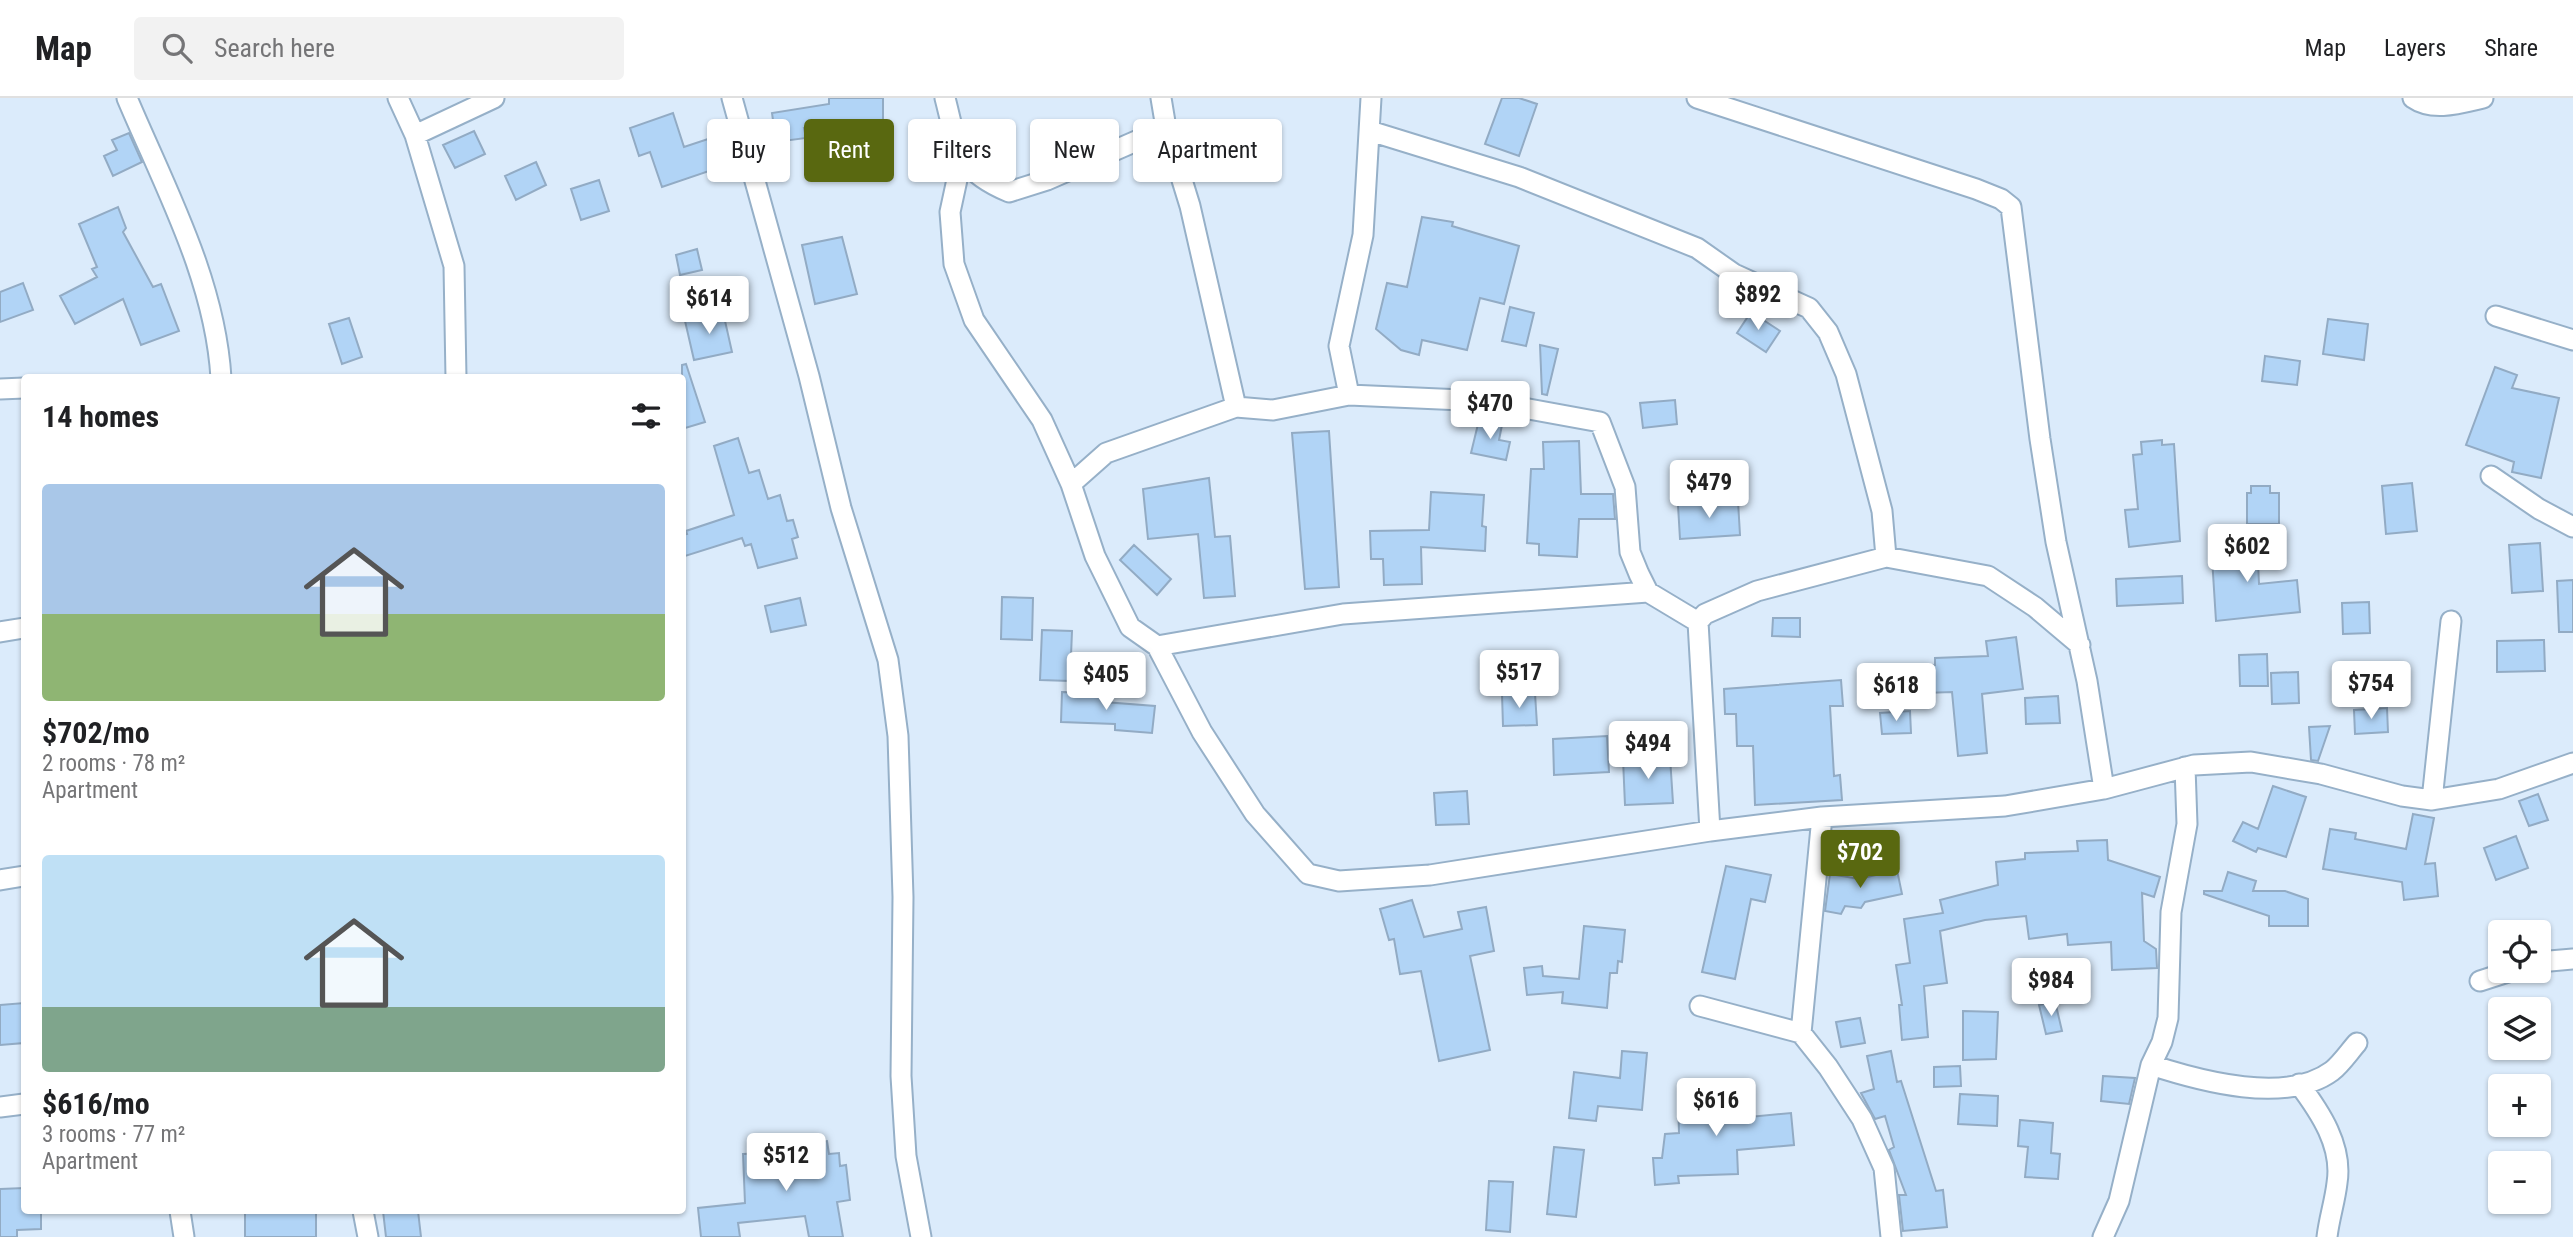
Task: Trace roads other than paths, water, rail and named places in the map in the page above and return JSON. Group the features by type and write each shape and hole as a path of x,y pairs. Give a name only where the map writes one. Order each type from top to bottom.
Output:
{"street":[{"path":"127,98 197,262 219,347 221,374"},
{"path":"398,98 415,135 454,266 456,374"},
{"path":"415,135 494,98"},
{"path":"732,98 809,376 841,508 888,660 899,763 903,897 902,1089 906,1156 921,1237"},
{"path":"945,98 950,119"},
{"path":"1161,98 1164,119"},
{"path":"1349,395 1339,346 1363,235 1371,98"},
{"path":"1697,98 1976,189 2011,206 2039,439 2056,542 2080,645 2104,789"},
{"path":"2413,98 2423,104 2453,104 2483,98"},
{"path":"1370,131 1519,177 1697,248 1734,274 1809,308 1828,332 1846,374 1882,511 1886,557"},
{"path":"988,182 1009,192 1047,180 1133,142"},
{"path":"956,182 950,212 958,275 974,320 1042,420 1071,484 1095,556 1130,627 1157,646 1202,732 1255,814 1308,874 1339,881 1430,875 1710,831 1822,817 2005,806 2104,789 2185,767 2251,762 2321,774 2402,796 2432,800 2499,789 2573,763"},
{"path":"1183,182 1236,407"},
{"path":"2496,316 2573,341"},
{"path":"0,389 21,388"},
{"path":"1071,484 1106,453 1236,407 1273,410 1349,395 1485,401 1601,422 1625,487 1630,552 1648,592 1698,622"},
{"path":"2491,476 2539,509 2573,527"},
{"path":"1710,831 1698,622 1706,614 1757,591 1886,557 1988,576 2035,607 2080,645"},
{"path":"1157,646 1343,614 1648,592"},
{"path":"2432,800 2451,621"},
{"path":"0,632 21,628"},
{"path":"2103,1237 2119,1201 2151,1065 2168,1018 2171,912 2188,824 2185,767"},
{"path":"1801,1033 1822,817"},
{"path":"0,880 21,876"},
{"path":"2551,961 2573,959"},
{"path":"2480,981 2488,978"},
{"path":"1700,1006 1801,1033 1828,1067 1862,1119 1884,1168 1891,1237"},
{"path":"2151,1065 2207,1083 2255,1088 2299,1084 2331,1072 2357,1043"},
{"path":"2299,1084 2323,1115 2334,1149 2338,1181 2327,1237"},
{"path":"0,1107 21,1104"},
{"path":"180,1214 184,1237"},
{"path":"364,1214 368,1237"}]}
